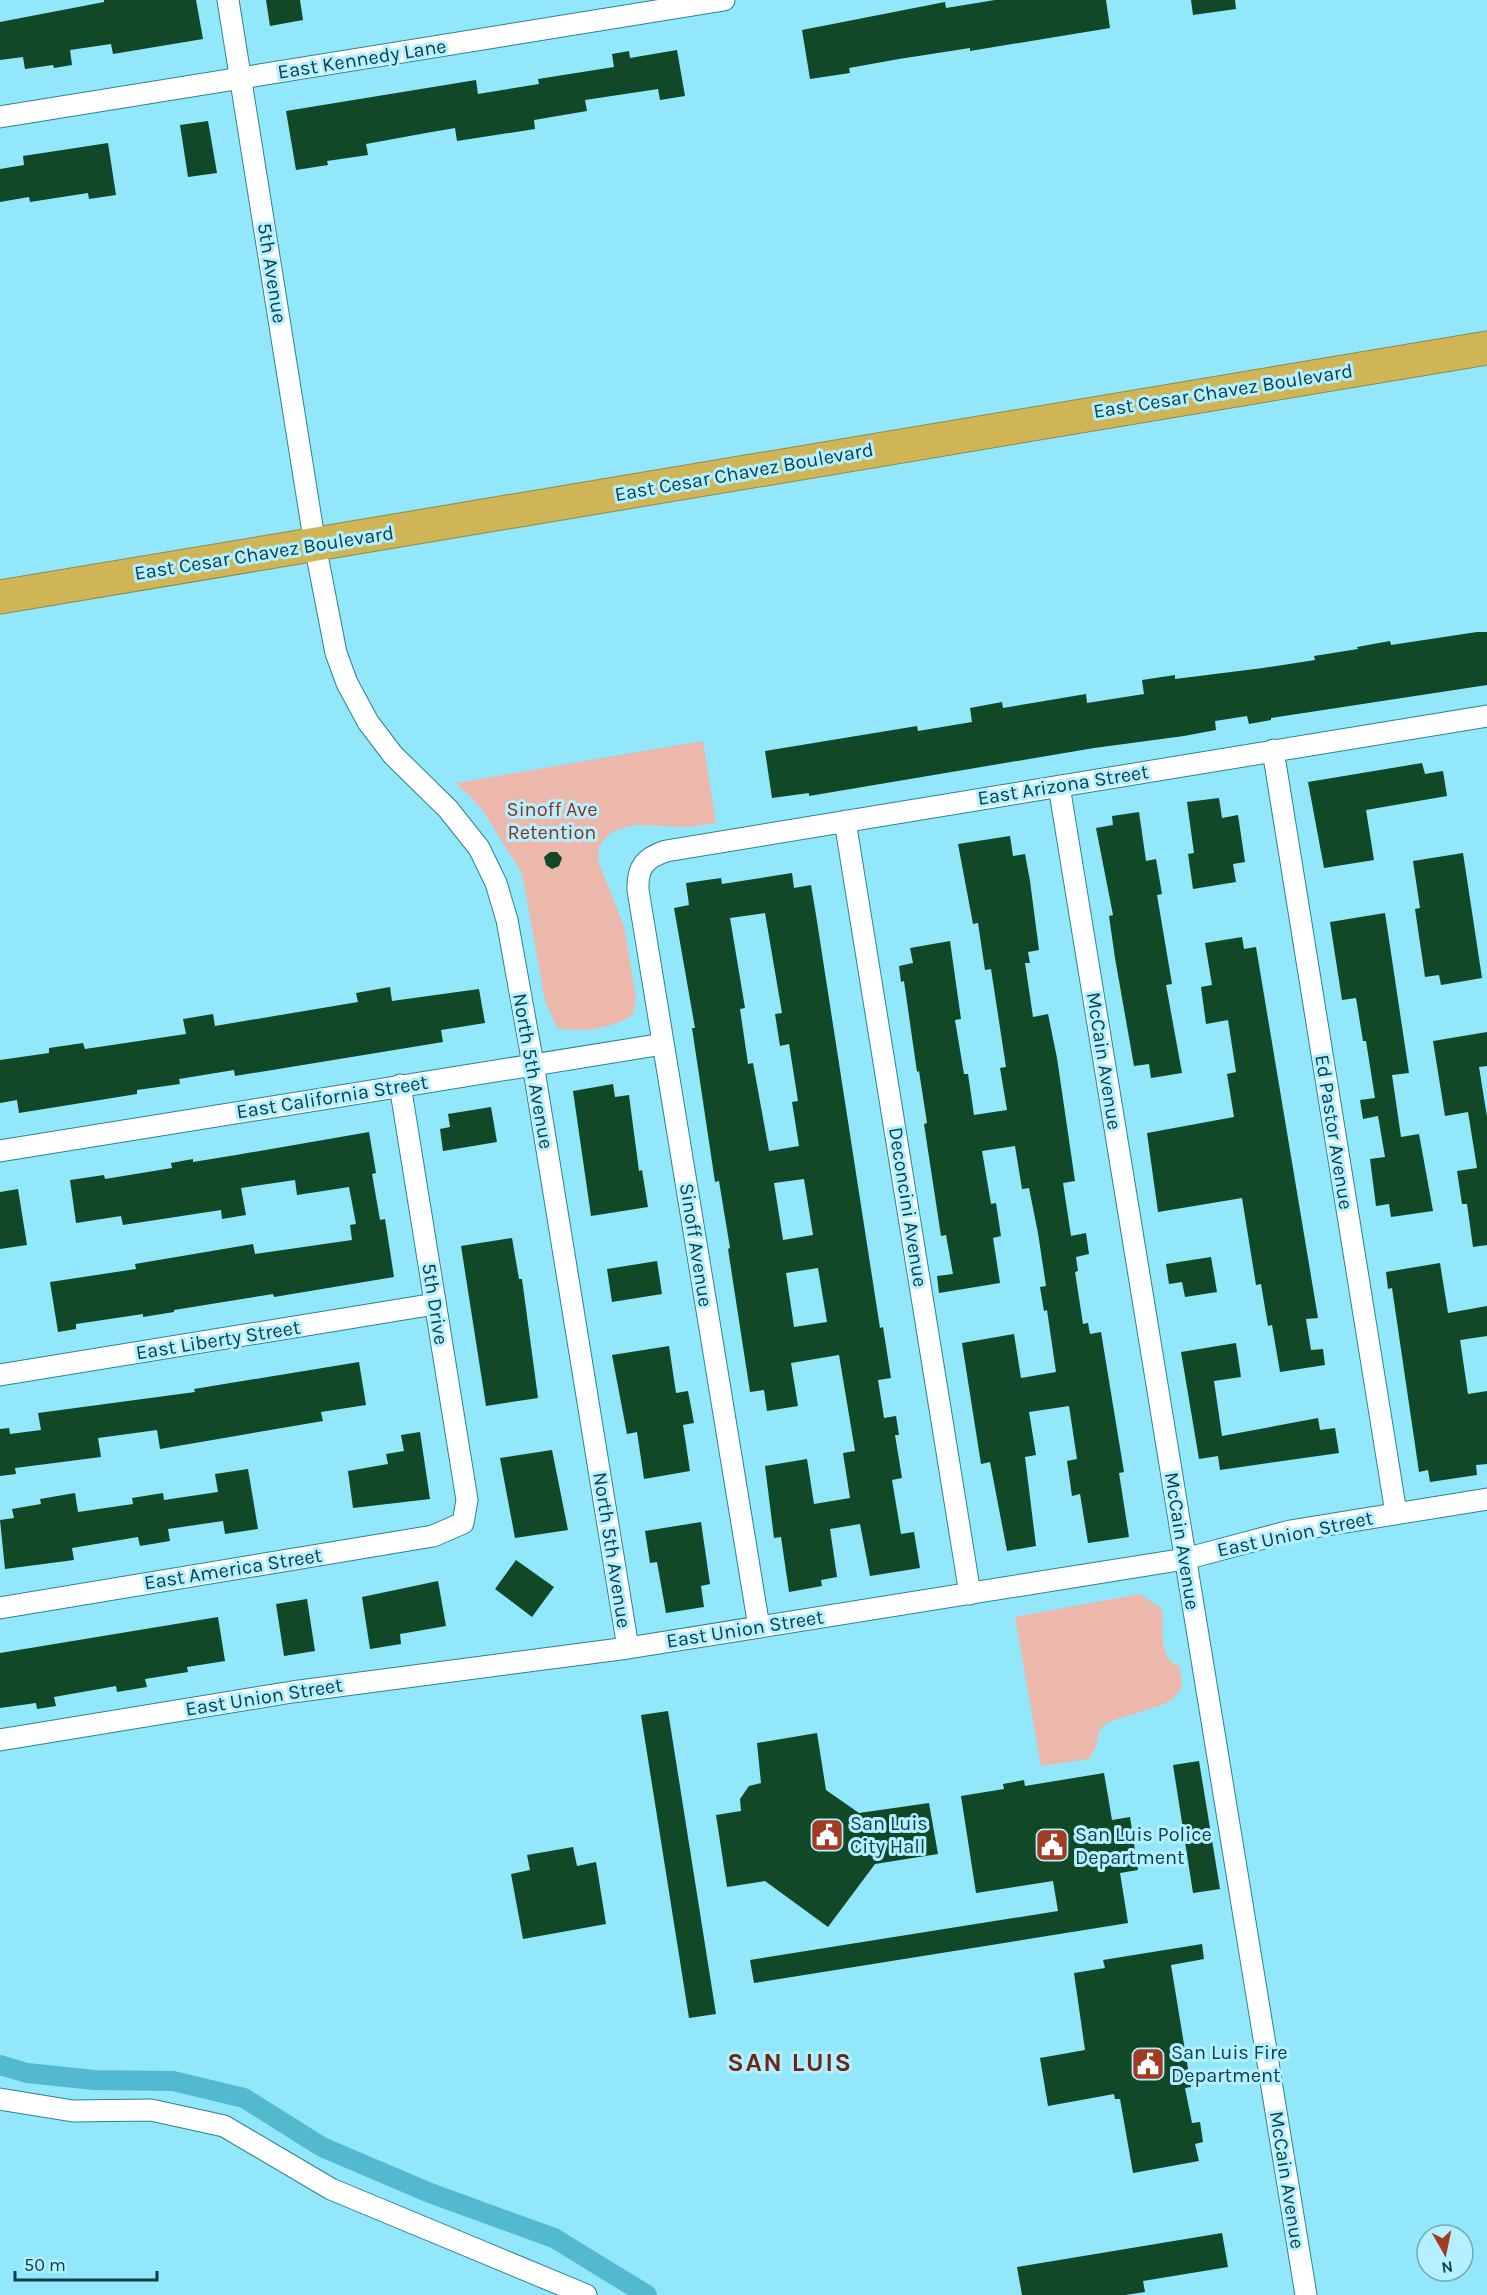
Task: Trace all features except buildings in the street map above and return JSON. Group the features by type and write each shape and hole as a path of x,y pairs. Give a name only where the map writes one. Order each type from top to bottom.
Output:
{"highway":[{"name":"East Cesar Chavez Boulevard","path":"0,597 1487,348"}],"street":[{"name":"5th Avenue","path":"228,0 315,545"},
{"name":"East Kennedy Lane","path":"0,117 724,0"},
{"name":"North 5th Avenue","path":"315,545 336,653 347,683 363,712 393,755 448,809 479,848 496,883 507,920 533,1065 628,1648"},
{"name":"East Arizona Street","path":"642,864 654,855 666,851 1273,750 1486,721"},
{"name":"Ed Pastor Avenue","path":"1273,750 1396,1513"},
{"name":"McCain Avenue","path":"1059,786 1306,2295"},
{"name":"Deconcini Avenue","path":"845,821 970,1594"},
{"name":"Sinoff Avenue","path":"642,864 637,878 638,890 759,1628"},
{"name":"East California Street","path":"0,1151 663,1044"},
{"name":"5th Drive","path":"400,1085 467,1500 463,1523"},
{"name":"East Liberty Street","path":"0,1375 435,1304"},
{"name":"East Union Street","path":"0,1740 292,1692 628,1648 970,1594 1185,1559 1290,1531 1487,1499"},
{"name":"East America Street","path":"0,1608 433,1536 463,1523"},
{"path":"0,2099 73,2111 152,2110 224,2126 331,2189 586,2295"}],"green space":[{"name":"Sinoff Ave Retention","path":"703,741 716,823 690,827 634,825 611,832 599,846 598,861 624,926 636,997 633,1015 615,1024 596,1029 557,1028 545,1001 522,873 481,808 456,783"},
{"path":"1140,1594 1162,1609 1165,1651 1173,1663 1180,1666 1182,1687 1173,1699 1162,1705 1108,1722 1099,1731 1096,1747 1089,1759 1041,1766 1015,1617"}],"waterway":[{"path":"0,2065 27,2073 94,2080 173,2081 244,2098 322,2147 430,2193 554,2238 647,2295"}],"place":[{"name":"San Luis City Hall","path":"827,1835"},
{"name":"San Luis Police Department","path":"1052,1845"},
{"name":"San Luis Fire Department","path":"1148,2064"}],"district":[{"name":"SAN LUIS","path":"790,2062"}]}
